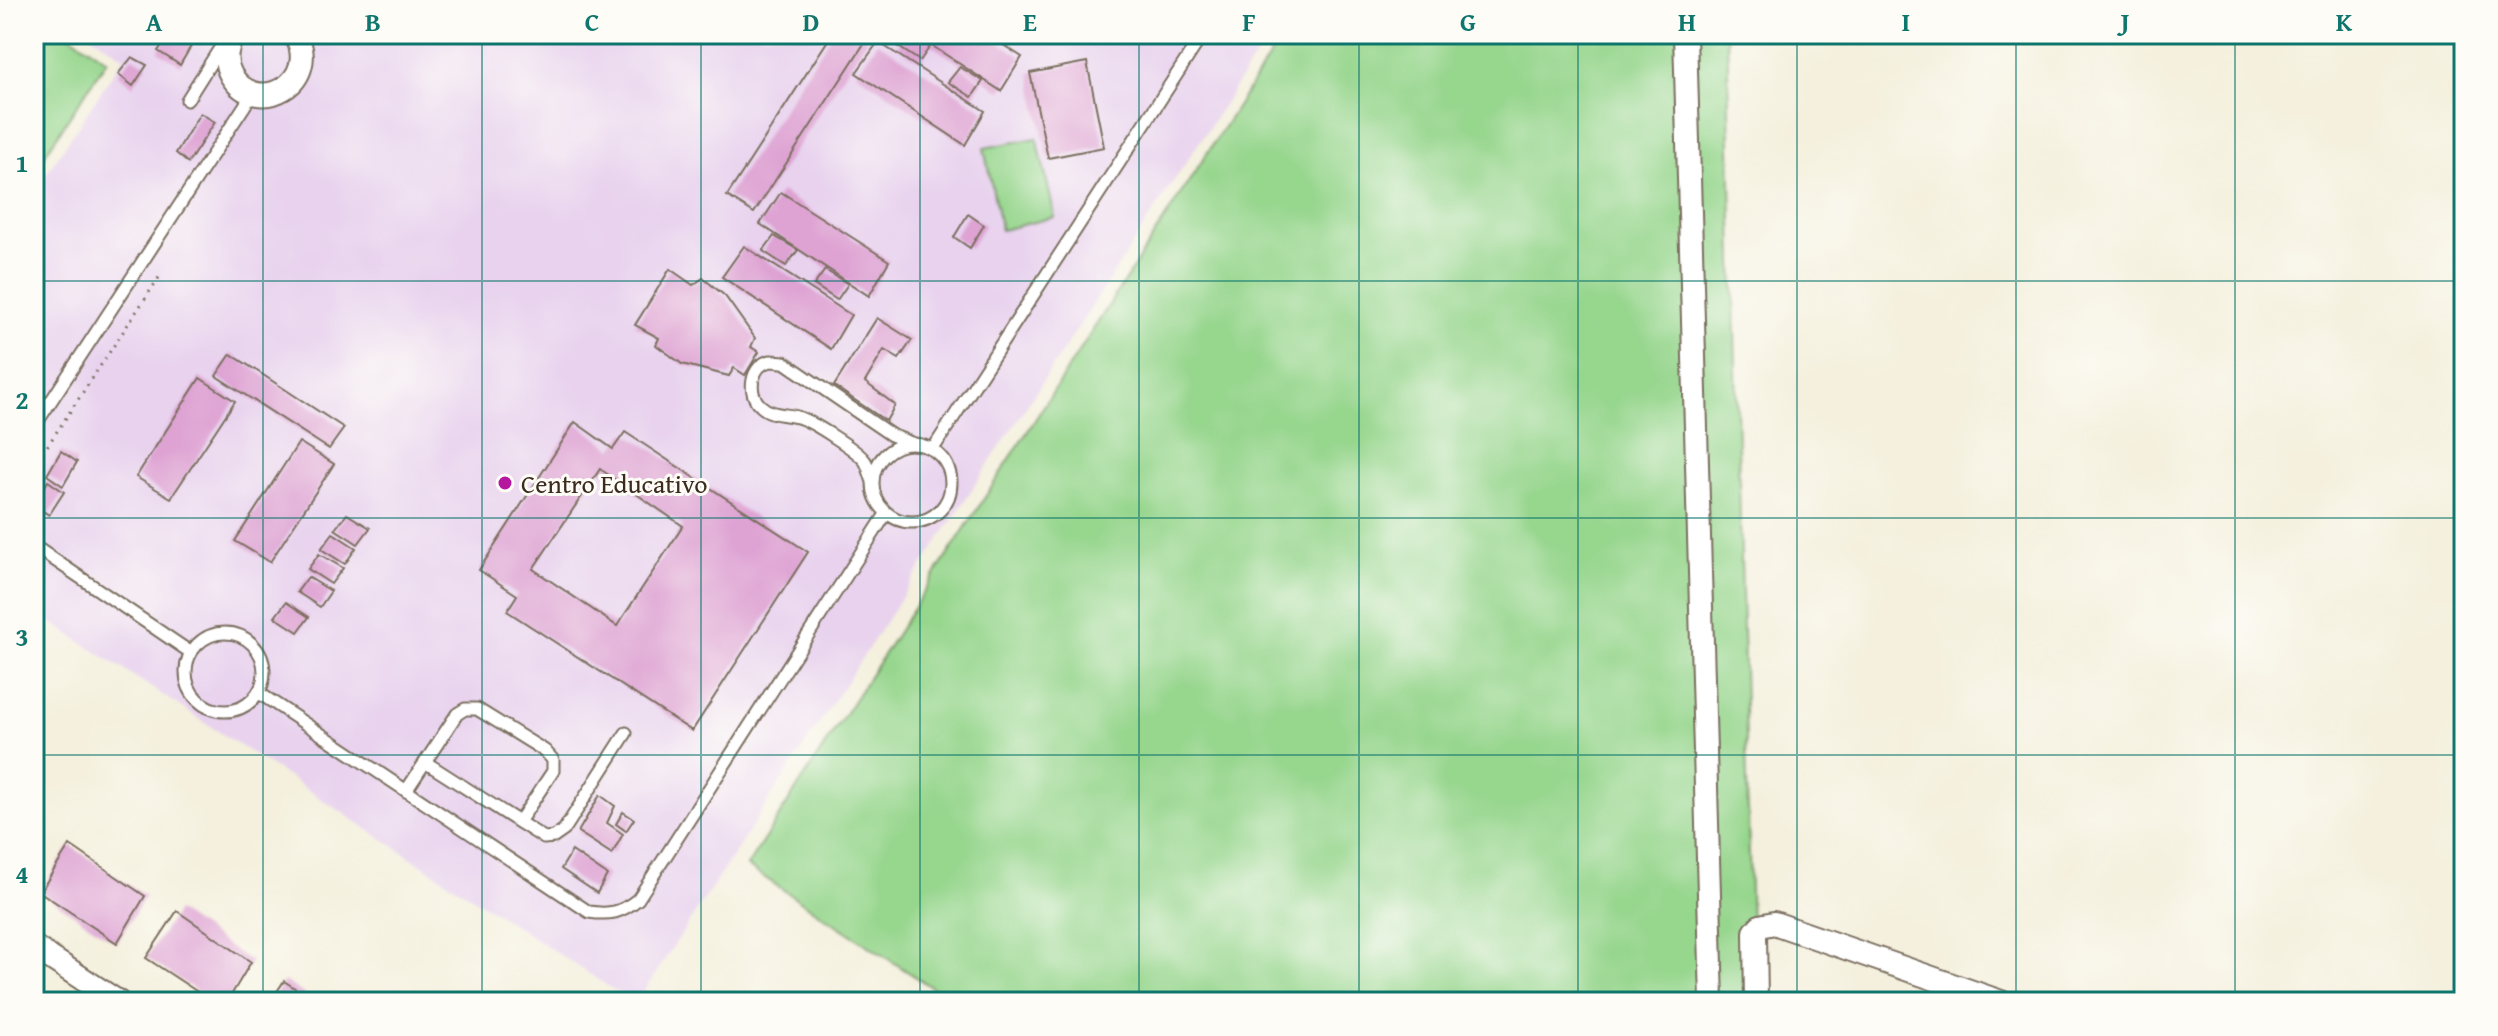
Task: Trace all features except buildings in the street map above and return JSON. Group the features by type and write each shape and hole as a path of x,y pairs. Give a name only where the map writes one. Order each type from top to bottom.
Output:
{"street":[{"path":"222,46 242,88 265,95 276,93 296,79 303,56 295,34"},
{"path":"1685,34 1712,1002"},
{"path":"1756,1002 1755,932 1760,926 1774,923 2001,1002"},
{"path":"34,947 114,999"},
{"path":"76,975 82,987 80,1002"},
{"path":"80,1002 93,995 114,999"}],"lane":[{"path":"933,449 1203,34"},
{"path":"187,100 222,46"},
{"path":"34,427 253,93"},
{"path":"771,361 784,362 891,435 933,449 947,465 952,486 944,506 928,520 906,523 886,514 874,498 872,479 865,461 814,423 760,406 753,393 752,379 759,367 771,361"},
{"path":"872,479 879,460 894,448 914,444"},
{"path":"259,693 589,912 608,915 623,911 638,899 886,514"},
{"path":"34,546 190,652"},
{"path":"225,632 245,637 260,653 265,673 259,693 243,707 224,711 204,706 190,691 185,671 190,652 205,637 215,634 225,632"},
{"path":"406,791 457,714 465,709 477,709 545,751 553,760 553,771 519,822"},
{"path":"425,762 544,838 554,837 564,830 626,733"}],"path":[{"path":"34,466 162,273"}],"shaded area":[{"name":"Centro Educativo","path":"89,34 1270,34 637,1002 632,1002 34,611 34,354 50,329 34,318 34,192 124,57"}],"green space":[{"path":"34,34 68,34 107,60 34,171"},
{"path":"1284,34 1727,34 1753,1002 954,1002 747,866"},
{"path":"1037,138 1055,217 1001,230 984,148"}],"place":[{"name":"Centro Educativo","path":"505,483"}]}
